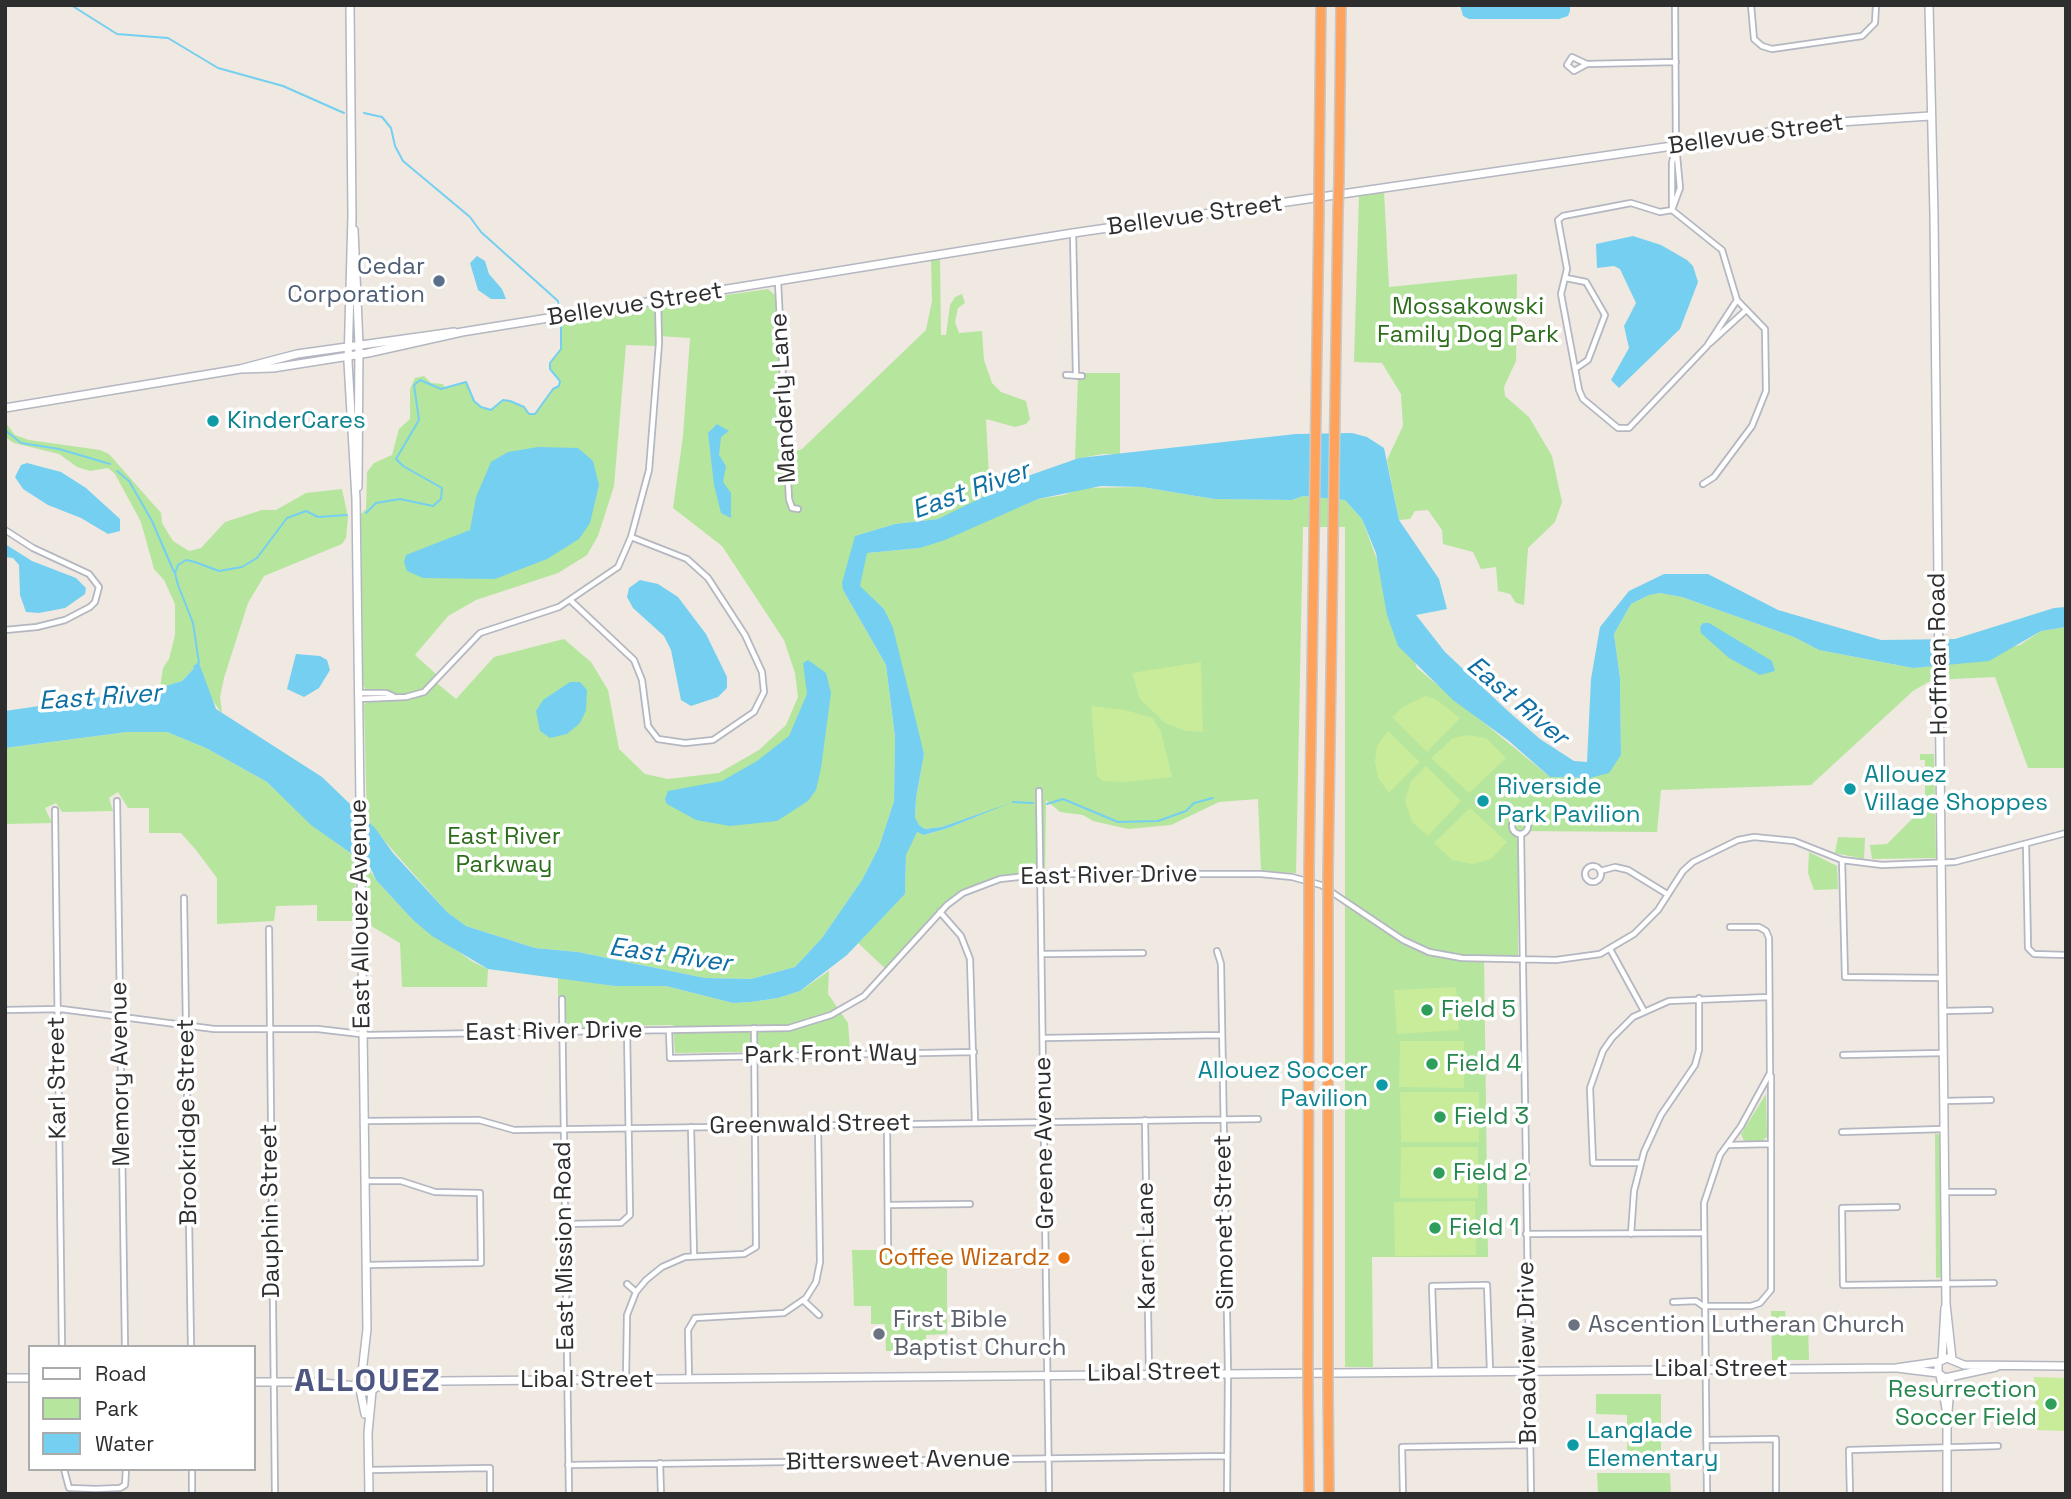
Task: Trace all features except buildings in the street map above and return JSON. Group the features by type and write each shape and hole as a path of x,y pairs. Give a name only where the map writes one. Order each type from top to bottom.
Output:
{"highway":[{"path":"1309,1494 1309,867 1321,5"},
{"path":"1329,1494 1328,874 1341,5"}],"street":[{"name":"East Allouez Avenue","path":"351,5 352,216 348,355 356,499 367,1329 374,1389"},
{"path":"1672,210 1680,188 1676,145 1675,5"},
{"path":"1751,5 1752,34 1759,44 1772,49 1862,36 1875,23 1876,5"},
{"name":"Hoffman Road","path":"1929,5 1934,215 1946,1284 1939,1374"},
{"path":"1587,64 1676,62"},
{"name":"Bellevue Street","path":"240,369 273,368 359,354 462,332 1073,233 1840,122 1930,116"},
{"path":"1672,210 1672,163 1676,145"},
{"path":"1703,484 1714,477 1752,426 1765,397 1765,329 1737,300 1722,250 1672,210 1660,212 1631,203 1563,216 1558,220 1566,278 1561,294 1583,400 1618,428 1624,430 1745,311"},
{"name":"East Allouez Avenue","path":"352,216 359,345 360,435 356,499"},
{"path":"1066,375 1079,376 1073,233"},
{"path":"1566,278 1586,282 1605,315 1588,360 1575,369"},
{"name":"Manderly Lane","path":"778,282 789,499 792,508 798,509"},
{"path":"1707,346 1737,300"},
{"path":"359,696 386,693 393,697 412,696 428,688 466,643 483,630 550,611 615,571 631,537 651,458 659,343 659,301"},
{"name":"Bellevue Street","path":"5,408 240,369 279,358 348,346 436,333 462,332"},
{"path":"5,530 33,548 89,574 99,587 99,595 90,607 65,620 37,628 5,630"},
{"path":"570,600 634,660 642,680 648,726 658,739 685,743 713,740 754,712 763,698 762,672 745,635 704,573 687,559 631,537"},
{"name":"Greene Avenue","path":"1039,791 1049,1494"},
{"name":"Memory Avenue","path":"117,801 125,1345"},
{"name":"Karl Street","path":"55,810 62,1345"},
{"name":"East River Drive","path":"5,1010 57,1009 214,1029 562,1032 789,1028 849,1007 879,983 940,912 979,885 1000,878 1041,874 1261,874 1299,878 1343,898 1416,947 1462,958 1579,959 1610,949 1647,923 1693,862 1721,846 1754,837 1794,841 1842,860 1882,865 1941,863 2066,833"},
{"name":"Broadview Drive","path":"1521,834 1531,1494"},
{"path":"2026,844 2027,943 2030,952 2066,955"},
{"path":"1842,860 1845,977 1942,978"},
{"path":"1600,871 1615,867 1628,870 1667,894"},
{"name":"Brookridge Street","path":"184,898 191,1345"},
{"path":"940,912 961,936 970,959 975,1122"},
{"path":"1673,1302 1696,1301 1703,1306 1751,1306 1760,1303 1771,1290 1769,938 1766,931 1759,927 1730,927"},
{"name":"Dauphin Street","path":"269,929 275,1494"},
{"path":"1610,949 1644,1011"},
{"name":"Simonet Street","path":"1217,951 1221,964 1228,1372 1227,1494"},
{"path":"1043,954 1143,953"},
{"path":"1640,1163 1593,1163 1590,1102 1595,1070 1603,1051 1620,1029 1644,1011 1669,1001 1769,997"},
{"path":"1631,1234 1634,1191 1640,1163 1661,1115 1695,1065 1699,1051 1699,998"},
{"name":"East Mission Road","path":"562,999 569,1494"},
{"path":"1943,1011 1990,1010"},
{"path":"626,1381 625,1322 636,1292 662,1267 694,1256 744,1255 756,1247 754,1028"},
{"path":"565,1224 617,1223 629,1218 627,1030"},
{"name":"Park Front Way","path":"669,1030 670,1058 974,1052"},
{"path":"1044,1038 1222,1035"},
{"path":"1843,1055 1943,1053"},
{"path":"1707,1494 1702,1233 1706,1188 1727,1145 1752,1109 1770,1073"},
{"path":"1944,1101 1992,1100"},
{"name":"Greenwald Street","path":"364,1121 465,1119 514,1130 1258,1119"},
{"name":"Karen Lane","path":"1145,1120 1149,1373"},
{"path":"887,1124 888,1248"},
{"path":"689,1380 688,1330 695,1318 778,1314 803,1300 816,1282 820,1262 818,1125"},
{"path":"691,1127 694,1256"},
{"path":"1842,1132 1944,1129"},
{"path":"1727,1145 1772,1144"},
{"path":"365,1181 401,1181 435,1192 480,1192 481,1251 481,1263 366,1265"},
{"path":"1945,1192 1993,1192"},
{"path":"888,1205 970,1203"},
{"path":"1897,1207 1842,1208 1843,1285 1994,1283"},
{"path":"1526,1234 1702,1233"},
{"path":"627,1284 636,1292"},
{"path":"1435,1370 1432,1286 1487,1285 1490,1370"},
{"path":"803,1300 819,1315"},
{"name":"Hoffman Road","path":"1946,1304 1954,1361 1953,1375"},
{"name":"East Allouez Avenue","path":"359,1388 367,1329"},
{"name":"Libal Street","path":"1896,1368 1940,1360 1954,1361"},
{"path":"1954,1361 1998,1367 2066,1366"},
{"path":"1947,1494 1947,1415 1953,1375 1998,1367"},
{"name":"Libal Street","path":"360,1375 411,1382 1705,1368 1896,1368 1953,1375"},
{"path":"1939,1374 1947,1415"},
{"path":"310,1382 360,1375"},
{"path":"5,1378 28,1378"},
{"path":"256,1382 310,1382 359,1388 368,1433"},
{"name":"Libal Street","path":"359,1388 374,1389 411,1382"},
{"path":"369,1494 368,1433 374,1389"},
{"path":"1706,1440 1776,1439 1776,1494"},
{"path":"1403,1494 1402,1447 1530,1445"},
{"path":"1850,1494 1849,1450 1998,1446"},
{"name":"Bittersweet Avenue","path":"568,1465 1227,1456"},
{"path":"660,1463 662,1494"},
{"path":"369,1470 490,1468 490,1494"},
{"path":"65,1471 69,1488 96,1489 120,1488 125,1485 126,1471"},
{"path":"192,1471 192,1494"}],"green space":[{"name":"Mossakowski Family Dog Park","path":"1384,191 1389,287 1517,274 1516,361 1504,387 1505,396 1529,417 1552,456 1562,502 1555,522 1528,548 1524,605 1516,603 1510,594 1498,591 1496,567 1481,569 1473,552 1443,544 1442,530 1428,510 1415,511 1410,519 1399,520 1387,460 1403,426 1401,394 1382,363 1354,362 1359,195"},
{"name":"East River Parkway","path":"940,259 941,335 946,335 950,305 955,297 962,294 965,303 958,308 955,322 959,333 982,331 984,360 992,383 1001,392 1026,401 1030,419 1026,424 1015,427 986,419 990,496 938,519 895,524 855,536 867,553 920,548 1038,499 1064,495 1082,488 1142,487 1214,499 1292,500 1303,496 1345,500 1362,519 1417,668 1550,777 1590,778 1621,755 1620,678 1614,634 1631,604 1649,595 1660,593 1682,597 1794,637 1819,650 1913,668 1948,664 2020,645 2041,631 2066,627 2066,768 2028,768 1995,677 1932,680 1913,691 1811,785 1661,790 1657,832 1518,831 1518,956 1484,956 1488,1257 1372,1257 1373,1367 1345,1367 1345,527 1303,527 1296,873 1261,871 1258,799 1219,802 1171,825 1128,829 1093,821 1083,815 1060,812 1046,800 1045,874 979,885 947,905 889,972 858,943 905,894 906,855 914,834 917,832 925,835 948,828 995,809 942,827 925,829 919,825 915,817 916,798 924,754 884,609 860,587 843,579 843,590 886,665 895,738 894,801 879,847 862,880 822,938 795,967 751,979 705,978 578,952 535,948 466,926 447,912 367,821 364,704 373,700 372,691 366,690 363,685 361,514 366,509 367,472 374,463 392,455 399,429 410,419 410,389 415,378 424,376 431,383 443,384 445,388 466,382 474,401 481,407 491,409 503,400 524,407 529,414 535,414 553,389 559,386 560,381 550,369 550,363 561,349 561,319 768,289 776,296 784,456 802,449 926,330 932,301 931,260","holes":["658,336 690,338 683,436 673,508 722,546 784,640 795,673 798,697 786,725 759,750 719,773 668,779 645,774 619,749 608,690 591,662 564,639 494,657 456,699 433,680 436,674 415,655 448,616 476,600 558,573 587,555 598,536 614,486 626,345 657,346"]},
{"path":"1083,373 1120,373 1120,454 1075,459 1078,378 1083,378"},
{"path":"5,422 15,435 29,440 100,450 109,454 161,513 162,523 173,541 189,551 201,548 225,522 262,510 276,510 306,493 342,489 348,517 346,538 342,544 264,576 248,603 224,678 220,697 222,714 209,695 199,663 182,681 160,688 163,668 169,659 175,635 175,604 164,580 154,569 141,522 115,474 108,468 90,471 77,467 59,454 14,443 5,437"},
{"path":"1201,662 1203,732 1186,731 1165,723 1140,699 1132,673"},
{"path":"1426,696 1437,700 1460,718 1427,752 1392,717 1404,706"},
{"path":"1091,706 1125,710 1153,718 1161,732 1172,777 1125,782 1103,781 1097,776"},
{"path":"1388,731 1420,762 1389,793 1378,778 1375,761 1377,746"},
{"path":"127,732 167,732 206,748 267,782 311,824 355,857 356,921 317,921 317,905 276,906 274,921 217,924 217,878 196,850 181,833 149,833 149,808 128,808 118,792 109,798 113,811 62,812 56,803 45,808 52,823 5,824 5,748"},
{"path":"1468,735 1486,738 1506,758 1469,793 1431,758 1453,738"},
{"path":"1920,754 1934,754 1936,858 1872,859 1870,845 1887,844 1921,810 1925,810 1925,760 1920,760"},
{"path":"1426,766 1461,801 1428,836 1412,822 1405,801 1411,781"},
{"path":"1470,808 1507,842 1491,859 1473,864 1452,860 1434,843"},
{"path":"1838,837 1865,838 1864,859 1835,853"},
{"path":"1809,852 1837,866 1838,889 1814,890 1808,873"},
{"path":"365,863 376,880 412,919 473,962 488,969 487,987 402,987 400,943 366,923"},
{"path":"829,971 828,994 848,1023 850,1050 675,1053 673,1025 567,1027 564,998 558,997 558,977 615,986 666,986 733,1003 751,1002 800,991"},
{"name":"Field 5","path":"1456,987 1459,1030 1397,1034 1394,990"},
{"name":"Field 4","path":"1400,1041 1464,1041 1464,1088 1399,1087"},
{"name":"Field 3","path":"1400,1092 1479,1092 1479,1142 1401,1142"},
{"path":"1766,1094 1767,1137 1762,1141 1744,1141 1741,1134"},
{"path":"1935,1133 1940,1135 1943,1277 1936,1278"},
{"name":"Field 2","path":"1401,1147 1478,1147 1478,1198 1400,1198"},
{"name":"Field 1","path":"1475,1201 1476,1255 1395,1256 1394,1202"},
{"path":"852,1250 947,1250 947,1334 926,1335 926,1351 886,1351 885,1324 871,1324 871,1306 854,1306"},
{"path":"1771,1311 1785,1311 1786,1324 1808,1324 1809,1360 1772,1360"},
{"name":"Resurrection Soccer Field","path":"2034,1377 2066,1378 2066,1431 2037,1430"},
{"path":"1596,1394 1661,1394 1661,1462 1627,1462 1627,1415 1596,1414"},
{"path":"1597,1473 1670,1473 1671,1494 1598,1494"}],"water":[{"path":"1460,5 1570,5 1570,11 1568,16 1559,19 1469,19 1463,16"},
{"path":"1633,236 1661,245 1687,260 1693,266 1698,282 1680,329 1619,388 1611,380 1629,348 1624,326 1636,303 1620,269 1614,266 1597,268 1596,244"},
{"path":"477,256 485,261 489,274 502,289 506,299 491,299 478,290 470,263"},
{"path":"717,424 729,431 721,437 719,455 726,466 723,482 731,493 731,518 721,513 714,485 708,433"},
{"name":"East River","path":"1352,433 1367,437 1384,448 1399,520 1439,579 1447,609 1416,615 1445,652 1509,712 1540,739 1574,761 1587,762 1591,679 1600,627 1629,591 1664,574 1708,574 1778,610 1881,640 1955,639 2054,608 2066,607 2066,627 2041,631 1989,661 1913,668 1819,650 1794,637 1682,597 1660,593 1649,595 1631,604 1614,634 1620,678 1621,755 1609,773 1590,778 1550,777 1509,741 1453,700 1398,646 1387,615 1376,553 1362,519 1345,500 1303,496 1292,500 1214,499 1142,487 1101,486 1038,499 945,540 920,548 867,553 860,586 884,609 893,628 917,725 924,754 916,798 915,817 919,825 925,829 942,827 1013,802 948,828 924,835 917,832 906,855 905,894 847,955 800,991 751,1002 733,1003 666,986 615,986 488,969 432,936 412,919 376,880 370,867 311,825 267,782 206,748 167,732 127,732 5,748 5,711 156,689 182,681 199,663 216,709 322,777 375,828 393,853 447,912 466,926 535,948 578,952 705,978 751,979 795,967 822,938 862,880 879,847 894,801 895,737 886,665 843,590 842,583 855,536 895,524 938,519 1022,478 1079,458 1296,434"},
{"path":"538,447 578,448 593,461 599,485 590,523 579,539 547,559 495,579 423,578 407,571 404,562 406,555 470,530 476,497 491,462 508,452"},
{"path":"27,463 61,472 86,488 120,519 120,531 108,534 81,518 48,505 23,489 15,477 21,465"},
{"path":"5,544 32,561 76,578 86,588 85,594 65,608 39,613 26,612 20,595 19,565 13,558 5,557"},
{"path":"640,580 658,584 678,597 706,634 727,677 727,688 718,697 691,706 681,700 671,650 664,636 633,608 627,597 629,588"},
{"path":"1703,623 1709,623 1772,661 1775,671 1760,675 1729,658 1701,633 1700,627"},
{"path":"296,654 320,656 327,660 330,670 319,688 304,697 287,689"},
{"path":"808,660 826,673 831,693 821,768 816,790 808,801 777,821 730,826 696,820 667,804 665,799 668,791 722,781 757,761 789,736 807,694 803,663"},
{"path":"570,682 580,682 587,690 586,710 580,723 567,734 550,738 540,731 536,711 543,700"}],"waterway":[{"path":"71,5 117,34 168,38 218,68 283,86 344,113"},
{"path":"364,113 382,117 391,128 395,146 403,161 470,217 481,232 558,301 559,310"},
{"path":"366,513 376,503 400,499 433,506 441,499 442,488 403,466 396,459 419,420 414,385 420,380 441,389 466,382 474,401 481,407 491,410 503,400 524,407 529,414 535,414 553,389 559,386 560,381 550,369 550,363 561,349 561,323"},
{"path":"5,430 21,443 59,449 110,464"},
{"path":"117,471 129,481 152,521 174,572"},
{"path":"194,667 199,663 193,623 178,585 175,573 178,565 186,560 219,571 242,567 257,558 287,518 306,511 318,517 347,515"},
{"path":"1047,804 1063,799 1118,822 1158,821 1186,811 1194,803 1213,798"},
{"path":"1013,802 1033,803"}],"place":[{"name":"Cedar Corporation","path":"439,281"},
{"name":"KinderCares","path":"213,421"},
{"name":"Allouez Village Shoppes","path":"1850,789"},
{"name":"Riverside Park Pavilion","path":"1483,801"},
{"name":"Field 5","path":"1427,1010"},
{"name":"Field 4","path":"1432,1064"},
{"name":"Allouez Soccer Pavilion","path":"1382,1085"},
{"name":"Field 3","path":"1440,1117"},
{"name":"Field 2","path":"1439,1173"},
{"name":"Field 1","path":"1435,1228"},
{"name":"Coffee Wizardz","path":"1064,1258"},
{"name":"Ascention Lutheran Church","path":"1574,1325"},
{"name":"First Bible Baptist Church","path":"879,1334"},
{"name":"Resurrection Soccer Field","path":"2051,1404"},
{"name":"Langlade Elementary","path":"1573,1445"}],"district":[{"name":"ALLOUEZ","path":"368,1382"}]}
